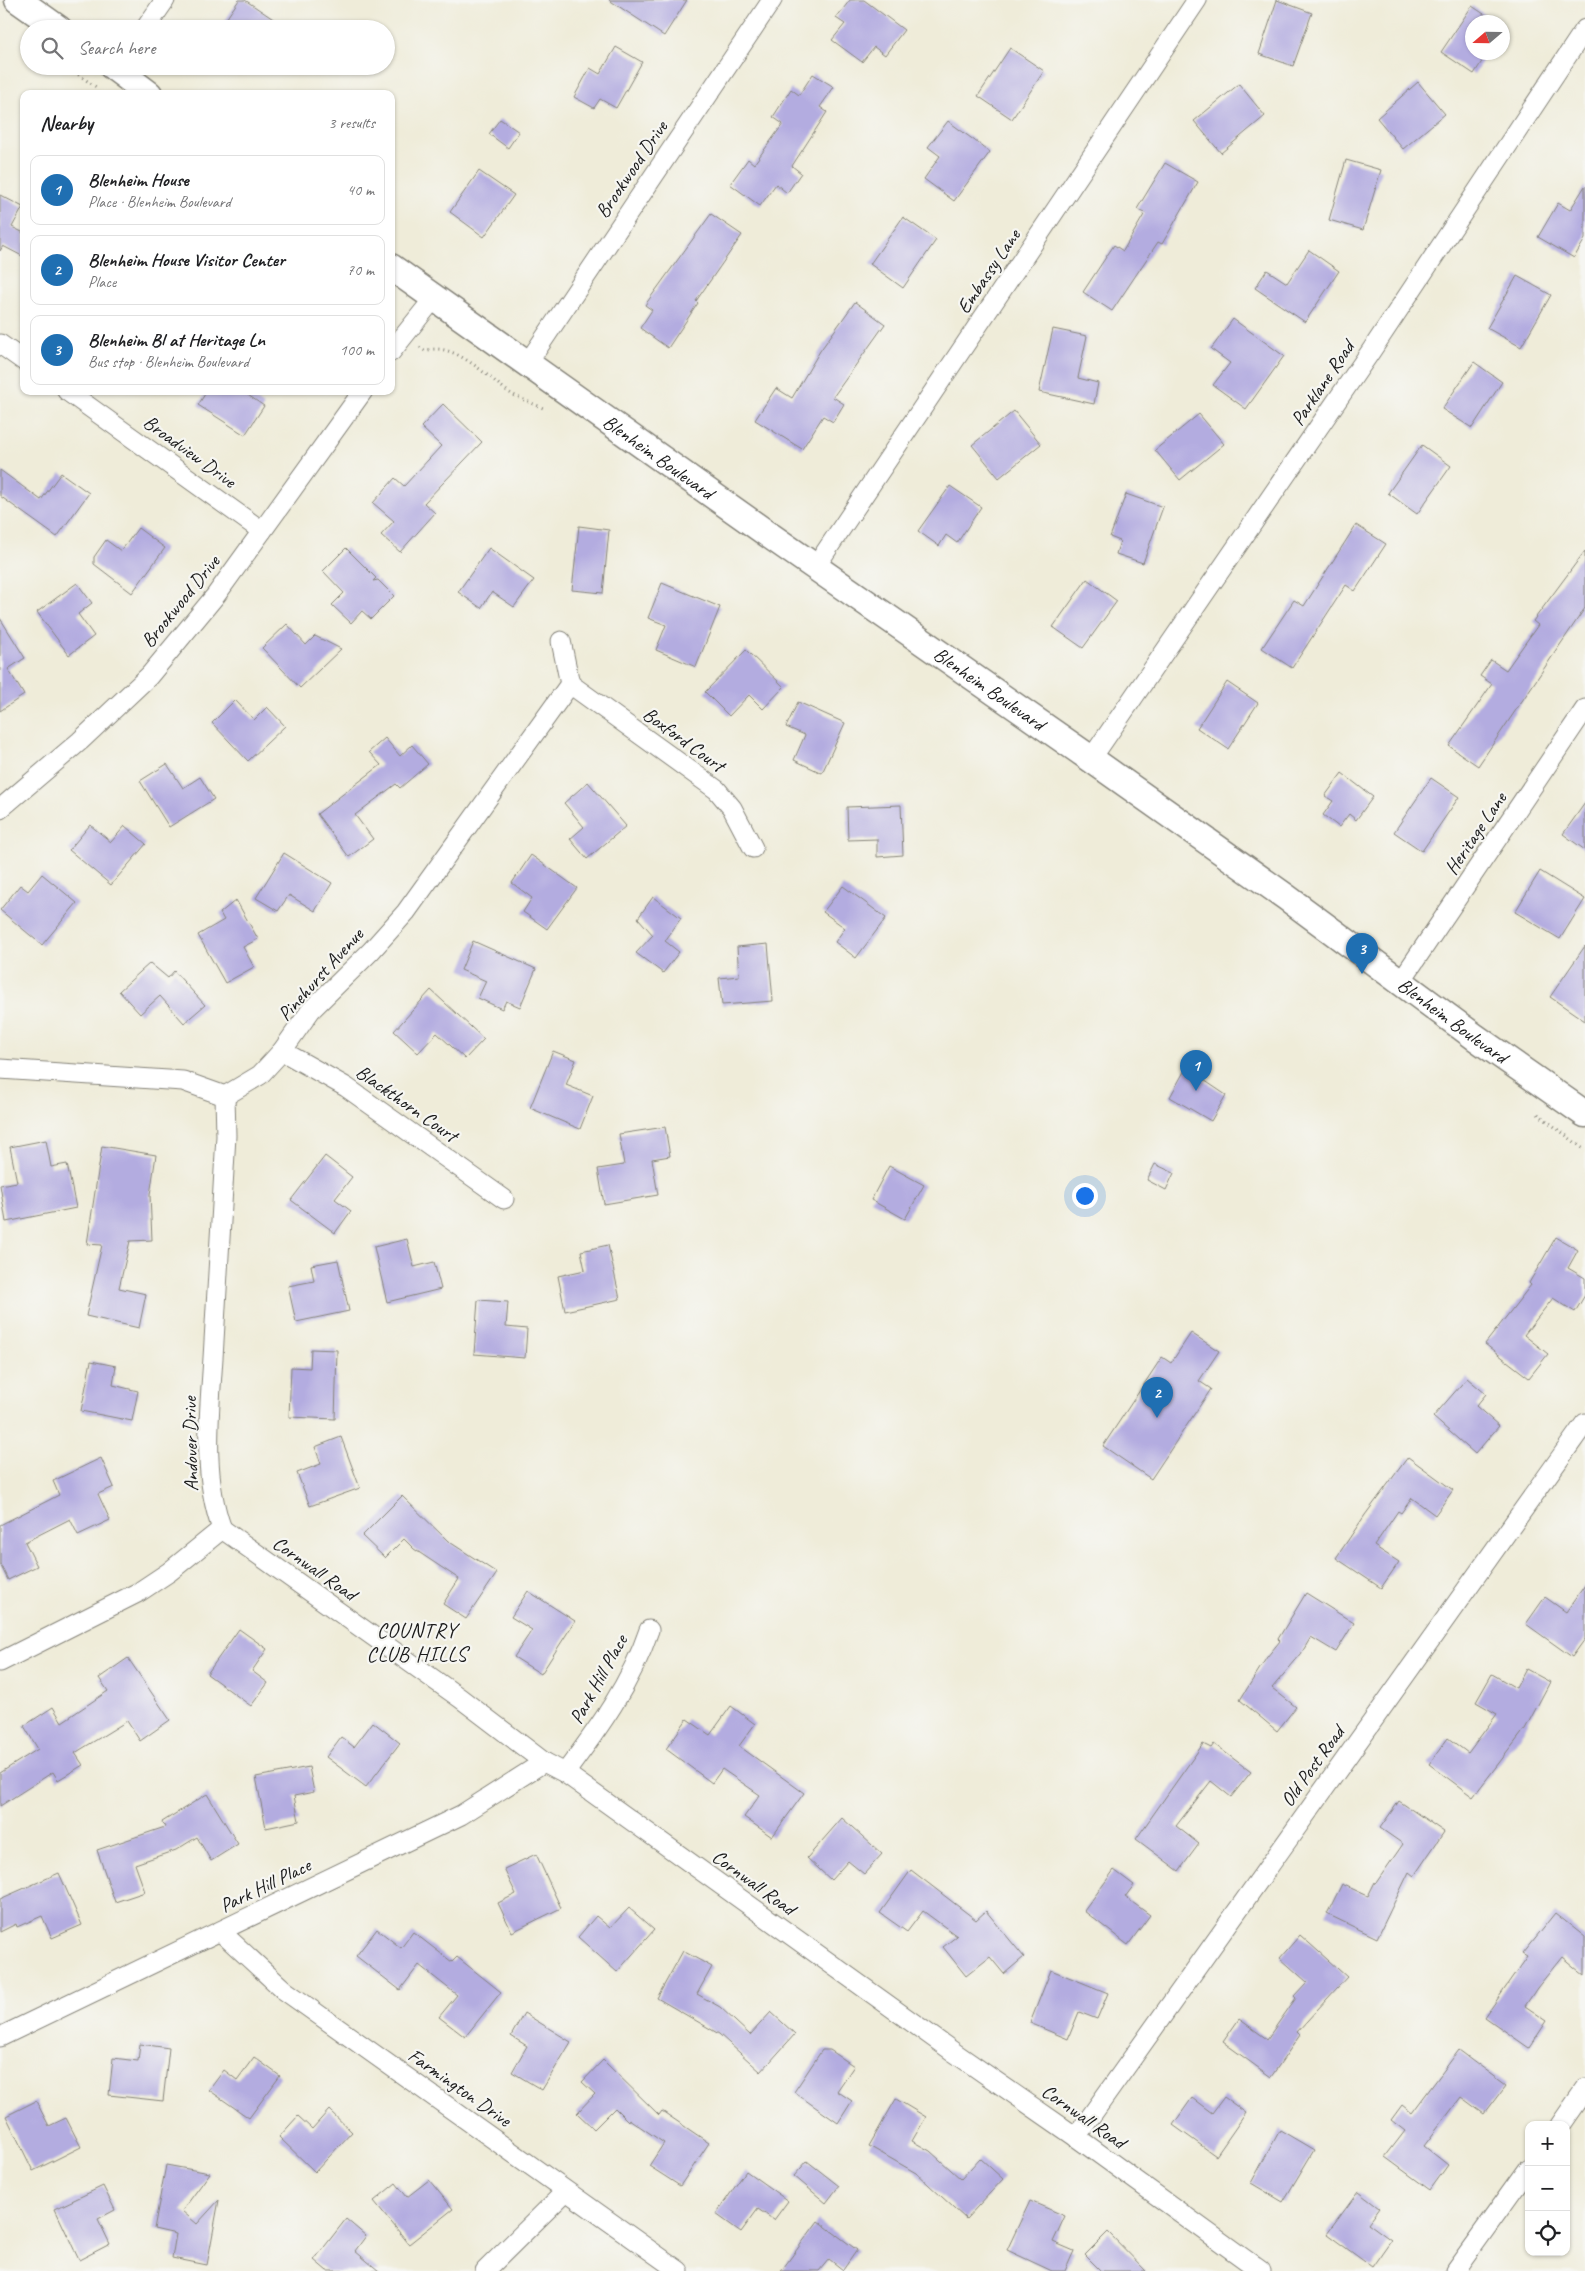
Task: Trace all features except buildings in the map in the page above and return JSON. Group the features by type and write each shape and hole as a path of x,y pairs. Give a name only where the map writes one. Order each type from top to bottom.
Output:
{"main road":[{"path":"18,0 46,20"},
{"path":"126,75 144,90"},
{"name":"Blenheim Boulevard","path":"395,270 1091,759 1475,1037 1585,1114"}],"street":[{"path":"151,20 165,0"},
{"name":"Brookwood Drive","path":"527,364 772,0"},
{"name":"Embassy Lane","path":"816,566 1197,0"},
{"name":"Parklane Road","path":"1091,759 1371,351 1585,30"},
{"path":"395,347 435,297"},
{"path":"0,344 20,358"},
{"name":"Broadview Drive","path":"73,395 262,531"},
{"name":"Brookwood Drive","path":"0,809 80,741 149,676 216,595 360,395"},
{"path":"561,641 570,684"},
{"name":"Boxford Court","path":"570,684 717,790 732,808 753,848"},
{"name":"Pinehurst Avenue","path":"225,1096 260,1075 282,1051 311,1010 371,951 406,912 570,684"},
{"name":"Heritage Lane","path":"1401,982 1585,709"},
{"name":"Blackthorn Court","path":"282,1051 346,1087 504,1199"},
{"path":"0,1069 183,1082 225,1096"},
{"name":"Andover Drive","path":"222,1529 214,1507 209,1478 210,1413 226,1136 225,1096"},
{"name":"Old Post Road","path":"1076,2137 1585,1423"},
{"path":"0,1662 139,1592 169,1572 222,1529"},
{"name":"Cornwall Road","path":"222,1529 460,1698 544,1762 565,1773 1261,2271"},
{"name":"Park Hill Place","path":"565,1773 601,1725 623,1689 649,1630"},
{"name":"Park Hill Place","path":"0,2037 461,1815 544,1762"},
{"name":"Farmington Drive","path":"221,1932 284,1990 487,2133 565,2192 679,2271"},
{"path":"1563,2121 1585,2089"},
{"path":"1455,2271 1525,2174"},
{"path":"485,2271 565,2192"}],"path":[{"path":"79,75 98,89"}],"place":[{"name":"Blenheim Bl at Heritage Ln","path":"1362,974"},
{"name":"Blenheim House","path":"1196,1091"},
{"name":"Blenheim House Visitor Center","path":"1157,1418"}],"district":[{"name":"COUNTRY CLUB HILLS","path":"417,1642"}]}
